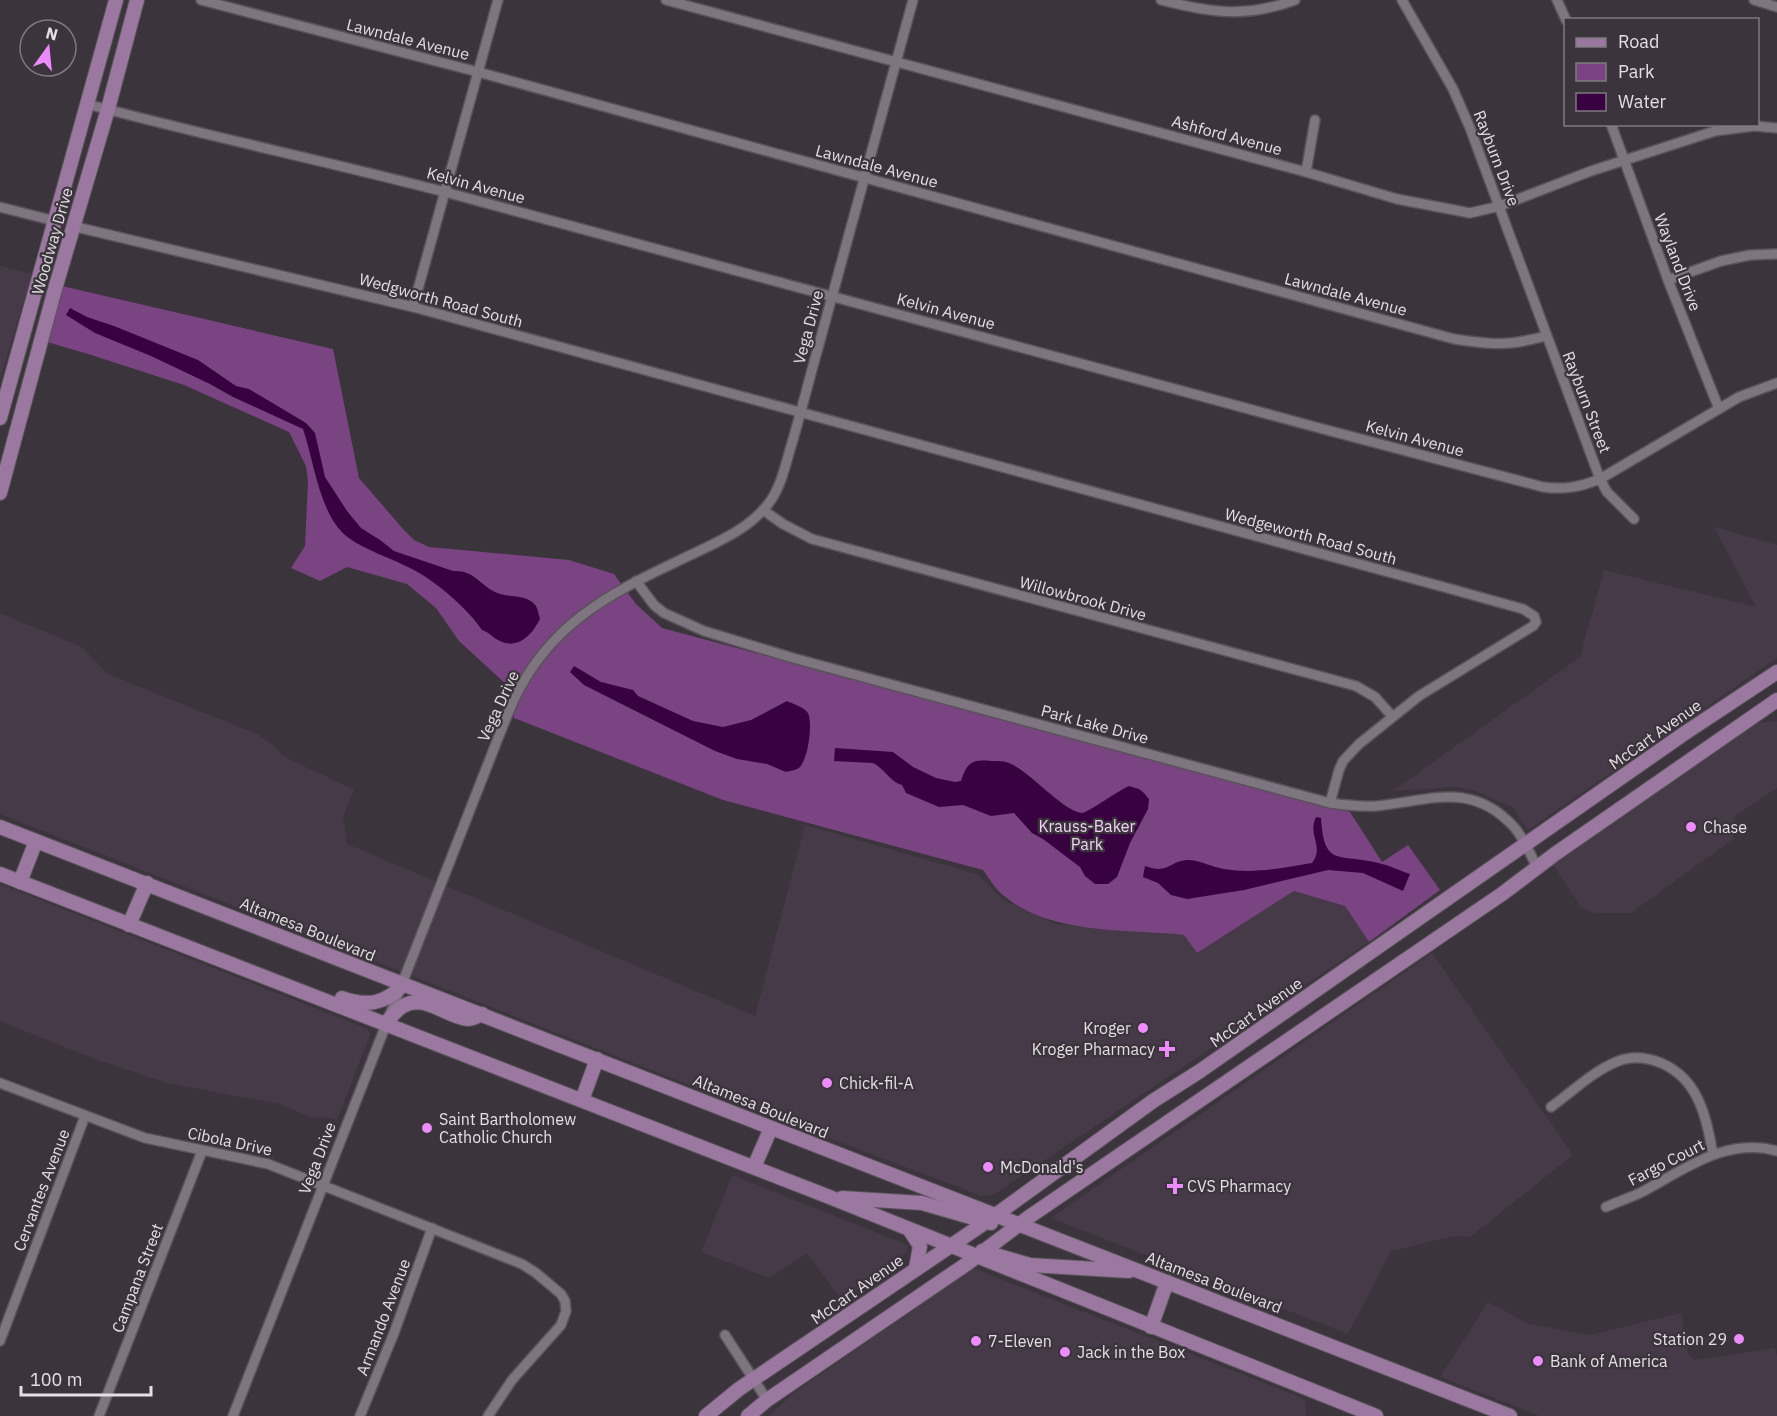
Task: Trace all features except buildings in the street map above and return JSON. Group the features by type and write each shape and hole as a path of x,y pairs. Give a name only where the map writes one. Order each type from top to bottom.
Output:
{"main road":[{"name":"Woodway Drive","path":"0,418 116,0"},
{"name":"Woodway Drive","path":"0,493 72,226 138,0"},
{"path":"60,205 60,214 64,221 72,226"},
{"path":"55,221 62,230 65,253"},
{"name":"McCart Avenue","path":"706,1416 754,1379 990,1219 1153,1101 1777,672"},
{"path":"748,1416 767,1400 1502,894 1674,770 1777,700"},
{"path":"1746,720 1777,714"},
{"path":"1660,751 1674,770"},
{"name":"Altamesa Boulevard","path":"0,827 597,1059 990,1219 1020,1224 1510,1416"},
{"path":"20,882 36,841"},
{"path":"0,874 949,1245 1030,1265 1140,1271"},
{"path":"129,925 147,883"},
{"path":"297,989 313,989 355,1003 366,1004 394,994 403,985"},
{"path":"1302,1000 1312,1023"},
{"path":"386,1023 397,1010 414,1002 429,1004 468,1019 482,1014"},
{"path":"582,1100 597,1059"},
{"path":"1153,1101 1166,1124"},
{"path":"754,1167 771,1128"},
{"path":"832,1198 922,1203 990,1219"},
{"path":"908,1229 920,1246 916,1268"},
{"path":"980,1254 1151,1327 1372,1414"},
{"path":"1151,1327 1167,1282"}],"street":[{"name":"Lawndale Avenue","path":"201,0 478,72 1454,339 1504,344 1546,336"},
{"path":"413,308 498,0"},
{"name":"Ashford Avenue","path":"666,0 1306,172 1397,199 1470,213 1500,206 1624,160 1714,131 1754,126 1777,128"},
{"name":"Vega Drive","path":"233,1416 510,710 529,673 548,647 576,619 593,606 636,581 726,537 757,518 776,492 800,413 913,0"},
{"path":"1161,0 1201,9 1248,13 1295,0"},
{"name":"Rayburn Drive","path":"1402,0 1453,89 1500,206 1546,336"},
{"path":"1557,0 1565,18"},
{"path":"1754,0 1777,7"},
{"name":"Kelvin Avenue","path":"87,104 179,129 313,158 445,192 1543,487 1567,489 1600,479 1739,398 1777,383"},
{"path":"1306,172 1315,120"},
{"name":"Wayland Drive","path":"1612,126 1668,280 1719,409"},
{"path":"0,207 55,221"},
{"name":"Wedgworth Road South","path":"72,226 413,308 800,413"},
{"path":"1668,280 1721,261 1750,255 1777,254"},
{"name":"Rayburn Street","path":"1546,336 1600,479 1607,492 1634,519"},
{"name":"Wedgeworth Road South","path":"800,413 1451,589 1523,609 1534,616 1536,622 1533,626 1419,696 1359,744 1343,761 1334,783 1330,803"},
{"name":"Willowbrook Drive","path":"763,510 783,524 812,539 1356,686 1375,697 1392,716"},
{"name":"Park Lake Drive","path":"636,581 654,605 664,613 704,631 793,658 1330,803 1360,807 1435,796 1464,798 1492,809 1514,827 1537,867"},
{"path":"1551,1107 1598,1072 1616,1062 1628,1058 1653,1060 1672,1068 1694,1090 1706,1118 1713,1154"},
{"name":"Cibola Drive","path":"0,1083 145,1138 268,1164 522,1264 536,1273 561,1294 565,1300 566,1311 561,1325 512,1380 488,1416"},
{"name":"Cervantes Avenue","path":"0,1341 85,1116"},
{"name":"Fargo Court","path":"1606,1207 1638,1194 1693,1162 1713,1154 1751,1148 1777,1151"},
{"name":"Campana Street","path":"99,1416 202,1151"},
{"name":"Armando Avenue","path":"360,1416 394,1333 432,1228"},
{"path":"725,1335 767,1400"}],"shaded area":[{"path":"0,266 32,274 0,379"},
{"path":"1714,527 1777,545 1777,658 1528,830 1512,807 1475,791 1458,787 1393,791 1580,657 1604,570 1756,607"},
{"path":"0,613 82,647 108,674 259,735 283,756 354,790 343,818 347,844 755,1016 805,825 977,874 1005,901 1055,924 1184,935 1197,953 1294,891 1345,906 1369,942 993,1195 982,1196 702,1090 0,814"},
{"path":"1777,721 1777,788 1735,816 1733,839 1631,913 1594,913 1581,907 1552,863 1756,723"},
{"path":"0,884 368,1029 370,1035 337,1120 325,1117 313,1118 279,1104 167,1083 92,1058 0,1021"},
{"path":"1432,953 1573,1155 1470,1237 1454,1236 1391,1251 1348,1334 1051,1218"},
{"path":"732,1175 908,1245 906,1253 843,1301 807,1253 769,1278 701,1252"},
{"path":"973,1268 1305,1399 1306,1416 769,1416 795,1392"},
{"path":"1488,1302 1529,1324 1590,1335 1681,1313 1688,1354 1694,1360 1775,1348 1777,1416 1540,1416 1440,1377"}],"green space":[{"name":"Krauss-Baker Park","path":"62,286 333,349 359,478 414,540 429,547 569,560 614,574 636,604 662,628 1350,812 1382,862 1408,845 1440,890 1369,942 1345,906 1294,891 1197,953 1184,935 1089,928 1042,917 1021,908 1003,895 983,870 723,800 514,718 508,686 459,641 436,608 407,584 347,567 320,581 291,568 305,546 308,481 306,466 289,432 184,385 47,342"}],"water":[{"path":"70,308 87,317 198,360 236,386 249,389 306,423 315,433 325,477 361,528 394,551 453,571 466,573 500,594 528,600 538,610 540,619 537,625 523,640 511,644 498,640 482,630 461,605 423,575 360,545 345,535 336,525 323,500 303,429 151,356 95,333 66,315"},
{"path":"574,666 601,682 633,690 638,696 693,721 723,727 751,720 787,701 808,713 810,733 805,758 799,768 786,772 767,764 737,759 715,751 584,685 570,672"},
{"path":"835,748 893,752 913,767 936,778 955,782 961,781 965,770 974,762 1007,762 1027,774 1074,811 1082,813 1090,810 1129,786 1139,789 1149,799 1148,809 1130,843 1117,877 1108,884 1095,884 1085,876 1080,867 1032,833 1014,813 991,816 963,805 939,807 906,793 902,785 873,763 834,761"},
{"path":"1316,817 1321,818 1325,844 1335,855 1378,863 1410,874 1403,891 1363,873 1328,870 1244,890 1187,899 1171,895 1158,883 1143,877 1145,866 1159,869 1189,860 1224,869 1246,871 1312,863 1317,851 1313,830"}],"place":[{"name":"Chase","path":"1691,827"},
{"name":"Kroger","path":"1143,1028"},
{"name":"Kroger Pharmacy","path":"1167,1049"},
{"name":"Chick-fil-A","path":"827,1083"},
{"name":"Saint Bartholomew Catholic Church","path":"427,1128"},
{"name":"McDonald's","path":"988,1167"},
{"name":"CVS Pharmacy","path":"1175,1186"},
{"name":"Station 29","path":"1739,1339"},
{"name":"7-Eleven","path":"976,1341"},
{"name":"Jack in the Box","path":"1065,1352"},
{"name":"Bank of America","path":"1538,1361"}]}
